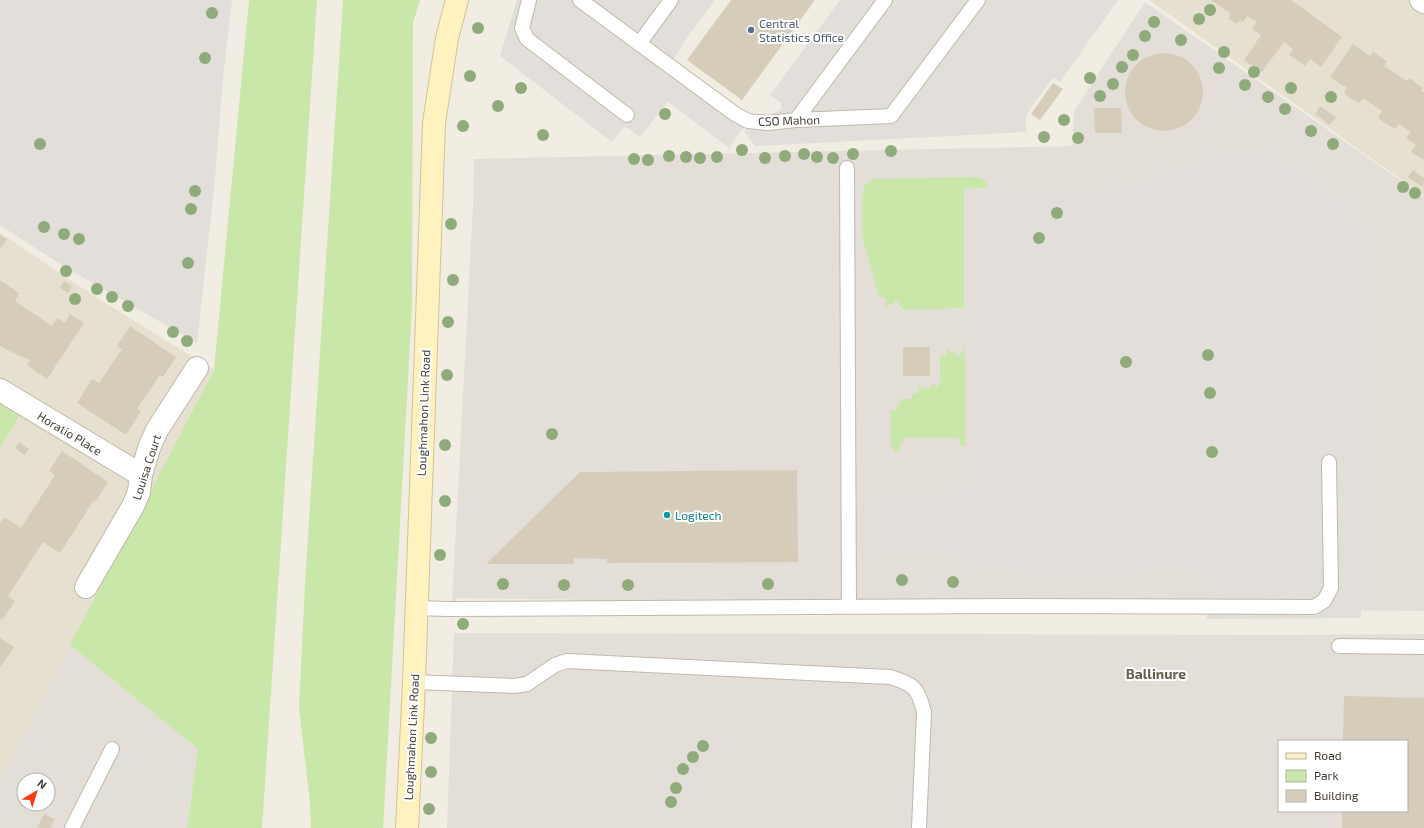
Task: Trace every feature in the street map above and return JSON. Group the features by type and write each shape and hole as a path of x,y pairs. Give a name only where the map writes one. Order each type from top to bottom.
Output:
{"main road":[{"name":"Loughmahon Link Road","path":"407,828 414,682 434,123 447,38 457,0"}],"street":[{"name":"Louisa Court","path":"86,587 133,506 139,492 141,475 149,448 157,430 197,368"},
{"name":"Horatio Place","path":"0,390 141,475"}],"lane":[{"path":"529,0 522,28 527,39 627,115"},
{"name":"CSO Mahon","path":"580,0 735,114 748,121 768,123 796,120 891,116 978,0"},
{"path":"639,44 671,0"},
{"path":"796,120 885,0"},
{"path":"847,168 849,607"},
{"path":"416,608 1314,607 1324,601 1331,588 1328,462"},
{"path":"1340,646 1424,647"},
{"path":"414,682 514,686 527,684 555,665 567,661 890,677 907,682 920,695 924,712 919,828"},
{"path":"72,828 112,749"}],"shaded area":[{"path":"0,0 232,0 223,79 215,180 197,343 63,266 0,225"},
{"path":"517,0 715,0 686,39 672,62 750,119 729,148 668,102 640,137 625,126 612,142 500,56"},
{"path":"840,0 1118,0 1060,82 1053,78 1026,115 1026,132 755,146 744,131 781,109 781,103 770,95"},
{"path":"1148,0 1424,0 1424,196 1152,2"},
{"path":"1145,2 1424,197 1424,611 456,598 451,625 473,205 474,159 1073,146 1074,111"},
{"path":"1251,150 1262,153 1284,164 1338,201 1350,214 1355,224 1361,618 1207,619 1206,572 1021,574 991,566 971,566 964,557 874,557 875,491 964,491 970,481 967,189 1120,187 1234,151"},
{"path":"0,233 99,299 214,370 0,781"},
{"path":"454,633 1424,634 1424,828 447,828"},
{"path":"70,645 198,749 187,828 0,828 0,781"}],"green space":[{"path":"249,0 317,0 262,828 187,828 198,749 70,645 214,370"},
{"path":"343,0 420,0 413,23 412,307 383,828 311,828 310,803 299,708 306,567"},
{"path":"977,177 987,184 988,188 964,189 964,308 902,310 902,306 899,306 899,301 894,301 894,304 889,304 889,306 885,307 886,297 879,297 862,235 862,197 864,187 868,181 874,179"},
{"path":"963,348 965,349 966,446 960,446 959,438 903,438 903,442 900,443 900,452 894,452 894,447 891,447 890,410 897,410 897,406 900,406 900,399 912,399 912,394 919,392 919,385 921,385 922,388 931,388 932,384 935,384 935,387 938,387 938,383 940,383 940,355 947,355 947,349 949,349 950,353 954,353 955,349 955,356 960,355 960,353 964,353"},
{"path":"0,404 19,416 0,447"}],"building":[{"name":"Central Statistics Office","path":"731,0 815,0 742,100 687,60"},
{"path":"1211,0 1291,0 1342,37 1321,67 1310,59 1305,66 1289,55 1293,49 1284,42 1262,72 1244,60 1261,35 1252,29 1257,22 1247,16 1243,22 1240,20 1237,24 1228,18 1231,14"},
{"path":"1353,44 1370,56 1373,52 1387,61 1384,66 1407,81 1409,78 1423,88 1421,91 1424,93 1424,160 1411,152 1416,145 1406,138 1411,132 1399,124 1395,129 1378,118 1382,111 1363,98 1359,103 1350,98 1344,93 1347,88 1330,77"},
{"path":"1164,53 1179,56 1192,64 1200,77 1203,92 1200,107 1192,120 1179,128 1164,131 1149,128 1136,120 1128,107 1125,92 1128,77 1136,64 1149,56"},
{"path":"1053,83 1063,89 1040,120 1031,114"},
{"path":"1320,106 1336,117 1330,125 1315,114"},
{"path":"1094,108 1121,108 1122,133 1095,133"},
{"path":"1413,170 1424,178 1423,187 1408,177"},
{"path":"0,235 7,239 0,249"},
{"path":"0,280 19,293 15,301 52,326 57,318 65,323 70,314 84,323 47,379 27,365 30,360 0,346"},
{"path":"64,281 72,286 68,293 60,288"},
{"path":"130,326 176,357 163,377 160,375 137,409 141,411 126,435 77,403 92,379 99,383 122,349 117,346"},
{"path":"903,347 930,347 930,376 903,376"},
{"path":"19,442 29,449 25,455 15,448"},
{"path":"62,451 108,482 96,501 94,500 60,553 43,542 8,596 15,601 2,620 0,619 0,523 4,517 21,528 55,475 49,471"},
{"name":"Logitech","path":"797,470 798,562 607,563 607,559 574,558 574,564 486,564 580,472"},
{"path":"0,638 14,647 0,668"},
{"path":"1344,696 1424,698 1424,828 1342,828 1342,812 1408,812 1408,740 1343,740"},
{"path":"44,814 55,819 50,828 37,828"}],"place":[{"name":"Central Statistics Office","path":"751,30"},
{"name":"Logitech","path":"667,515"}],"district":[{"name":"Ballinure","path":"1156,673"}]}
